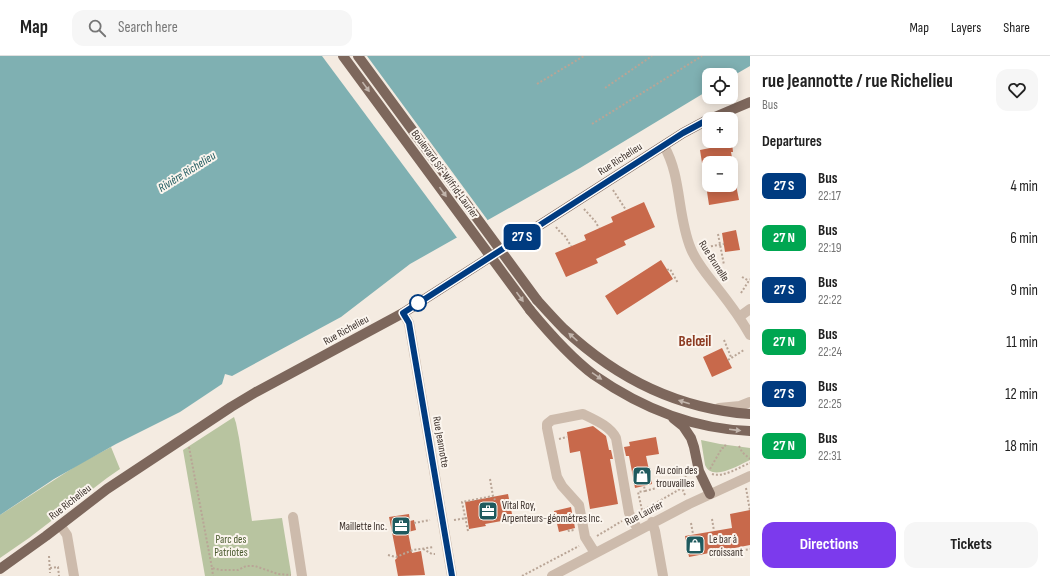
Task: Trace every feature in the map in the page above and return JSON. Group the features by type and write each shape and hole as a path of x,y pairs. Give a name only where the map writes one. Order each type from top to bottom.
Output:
{"main road":[{"name":"Boulevard Sir-Wilfrid-Laurier","path":"343,56 530,310 550,334 581,364 624,393 670,415 724,428 750,431"},
{"name":"Boulevard Sir-Wilfrid-Laurier","path":"358,56 537,300 564,329 603,362 655,391 676,400 707,408 732,413 750,414"},
{"name":"Rue Richelieu","path":"726,112 750,102"},
{"name":"Rue Richelieu","path":"0,569 107,489 183,438 256,392 403,313 702,123"},
{"path":"670,415 683,426 691,438 699,471 710,494"}],"street":[{"name":"Rue Brunelle","path":"664,146 673,165 690,248 750,335"},
{"path":"739,317 750,309"},
{"name":"Rue Jeannotte","path":"403,313 409,323 452,576"},
{"path":"707,408 740,406 750,402"},
{"path":"595,553 585,537 580,505 562,486 557,477 547,428 547,424 552,420 583,414 609,428 614,433 629,513 638,530"},
{"name":"Rue Laurier","path":"552,576 652,522 750,476"},
{"path":"293,517 302,576"},
{"path":"652,522 663,576"},
{"path":"60,525 67,535 74,576"}],"path":[{"path":"537,84 584,56"},
{"path":"605,88 652,56"},
{"path":"592,124 702,56"},
{"path":"613,189 620,198 626,210"},
{"path":"583,208 595,221 599,228"},
{"path":"556,226 571,246"},
{"path":"718,234 724,266"},
{"path":"708,247 724,244"},
{"path":"667,270 670,269 678,283"},
{"path":"741,293 750,280 742,277"},
{"path":"724,340 731,357"},
{"path":"728,360 744,350"},
{"path":"183,438 190,448 213,576"},
{"path":"726,444 724,448 722,448 709,473 720,475 750,463"},
{"path":"739,446 742,452 750,459"},
{"path":"490,480 495,500"},
{"name":"Rue Laurier","path":"636,514 694,481"},
{"path":"644,486 645,491"},
{"path":"683,492 684,486"},
{"path":"746,487 750,511"},
{"path":"642,510 638,492 657,488"},
{"path":"468,531 462,502 493,496"},
{"path":"454,520 466,518"},
{"path":"712,519 714,531"},
{"path":"414,523 430,520"},
{"name":"Rue Laurier","path":"522,576 559,558 623,521"},
{"path":"691,523 693,534"},
{"path":"388,556 396,557 434,547"},
{"path":"422,549 435,554"},
{"path":"734,552 750,549"},
{"path":"49,556 50,572"},
{"path":"50,568 58,566 59,576"},
{"path":"212,568 221,570 238,570 246,566 255,566 278,574 294,576"}],"green space":[{"name":"Parc des Patriotes","path":"234,417 239,438 252,521 282,518 291,576 205,576 183,450"},
{"path":"701,440 750,448 750,460 726,471 713,472 708,470 705,465"},
{"path":"111,447 120,469 29,538 0,558 0,515 79,464"}],"water":[{"name":"Rivière Richelieu","path":"0,56 750,56 750,66 738,73 738,68 702,68 702,94 580,168 410,264 341,317 232,376 225,374 222,384 180,412 116,444 54,479 0,515"}],"pier":[{"path":"322,56 367,56 489,222 458,239"}],"building":[{"path":"710,148 733,148 733,152 731,152 732,156 702,156 702,163 700,150"},
{"path":"707,192 737,192 739,200 709,205"},
{"path":"644,202 655,227 624,241 626,245 596,259 598,263 566,277 555,253 586,240 584,235 613,222 611,217"},
{"path":"736,230 740,250 725,252 722,233"},
{"path":"661,260 673,279 617,315 605,296"},
{"path":"722,348 732,368 712,377 703,357"},
{"path":"593,426 606,436 609,450 611,450 613,459 610,459 618,504 590,509 580,451 570,453 567,432"},
{"path":"656,437 659,454 646,456 652,484 635,488 629,456 626,456 624,447 630,446 629,442"},
{"path":"508,494 513,519 485,524 486,526 469,529 465,502"},
{"path":"571,507 575,528 559,532 554,511"},
{"path":"750,510 750,545 689,557 685,536 732,528 730,514"},
{"path":"409,514 410,521 414,520 416,530 408,532 412,553 421,551 425,575 398,576 395,560 397,558 389,517"}],"bus line":[{"path":"452,576 409,323 403,313 683,133 702,123"}],"place":[{"name":"Au coin des trouvailles","path":"642,476"},
{"name":"Vital Roy, Arpenteurs-géomètres Inc.","path":"488,511"},
{"name":"Maillette Inc.","path":"401,526"},
{"name":"Le bar à croissant","path":"695,545"}],"district":[{"name":"Belœil","path":"695,341"}]}
